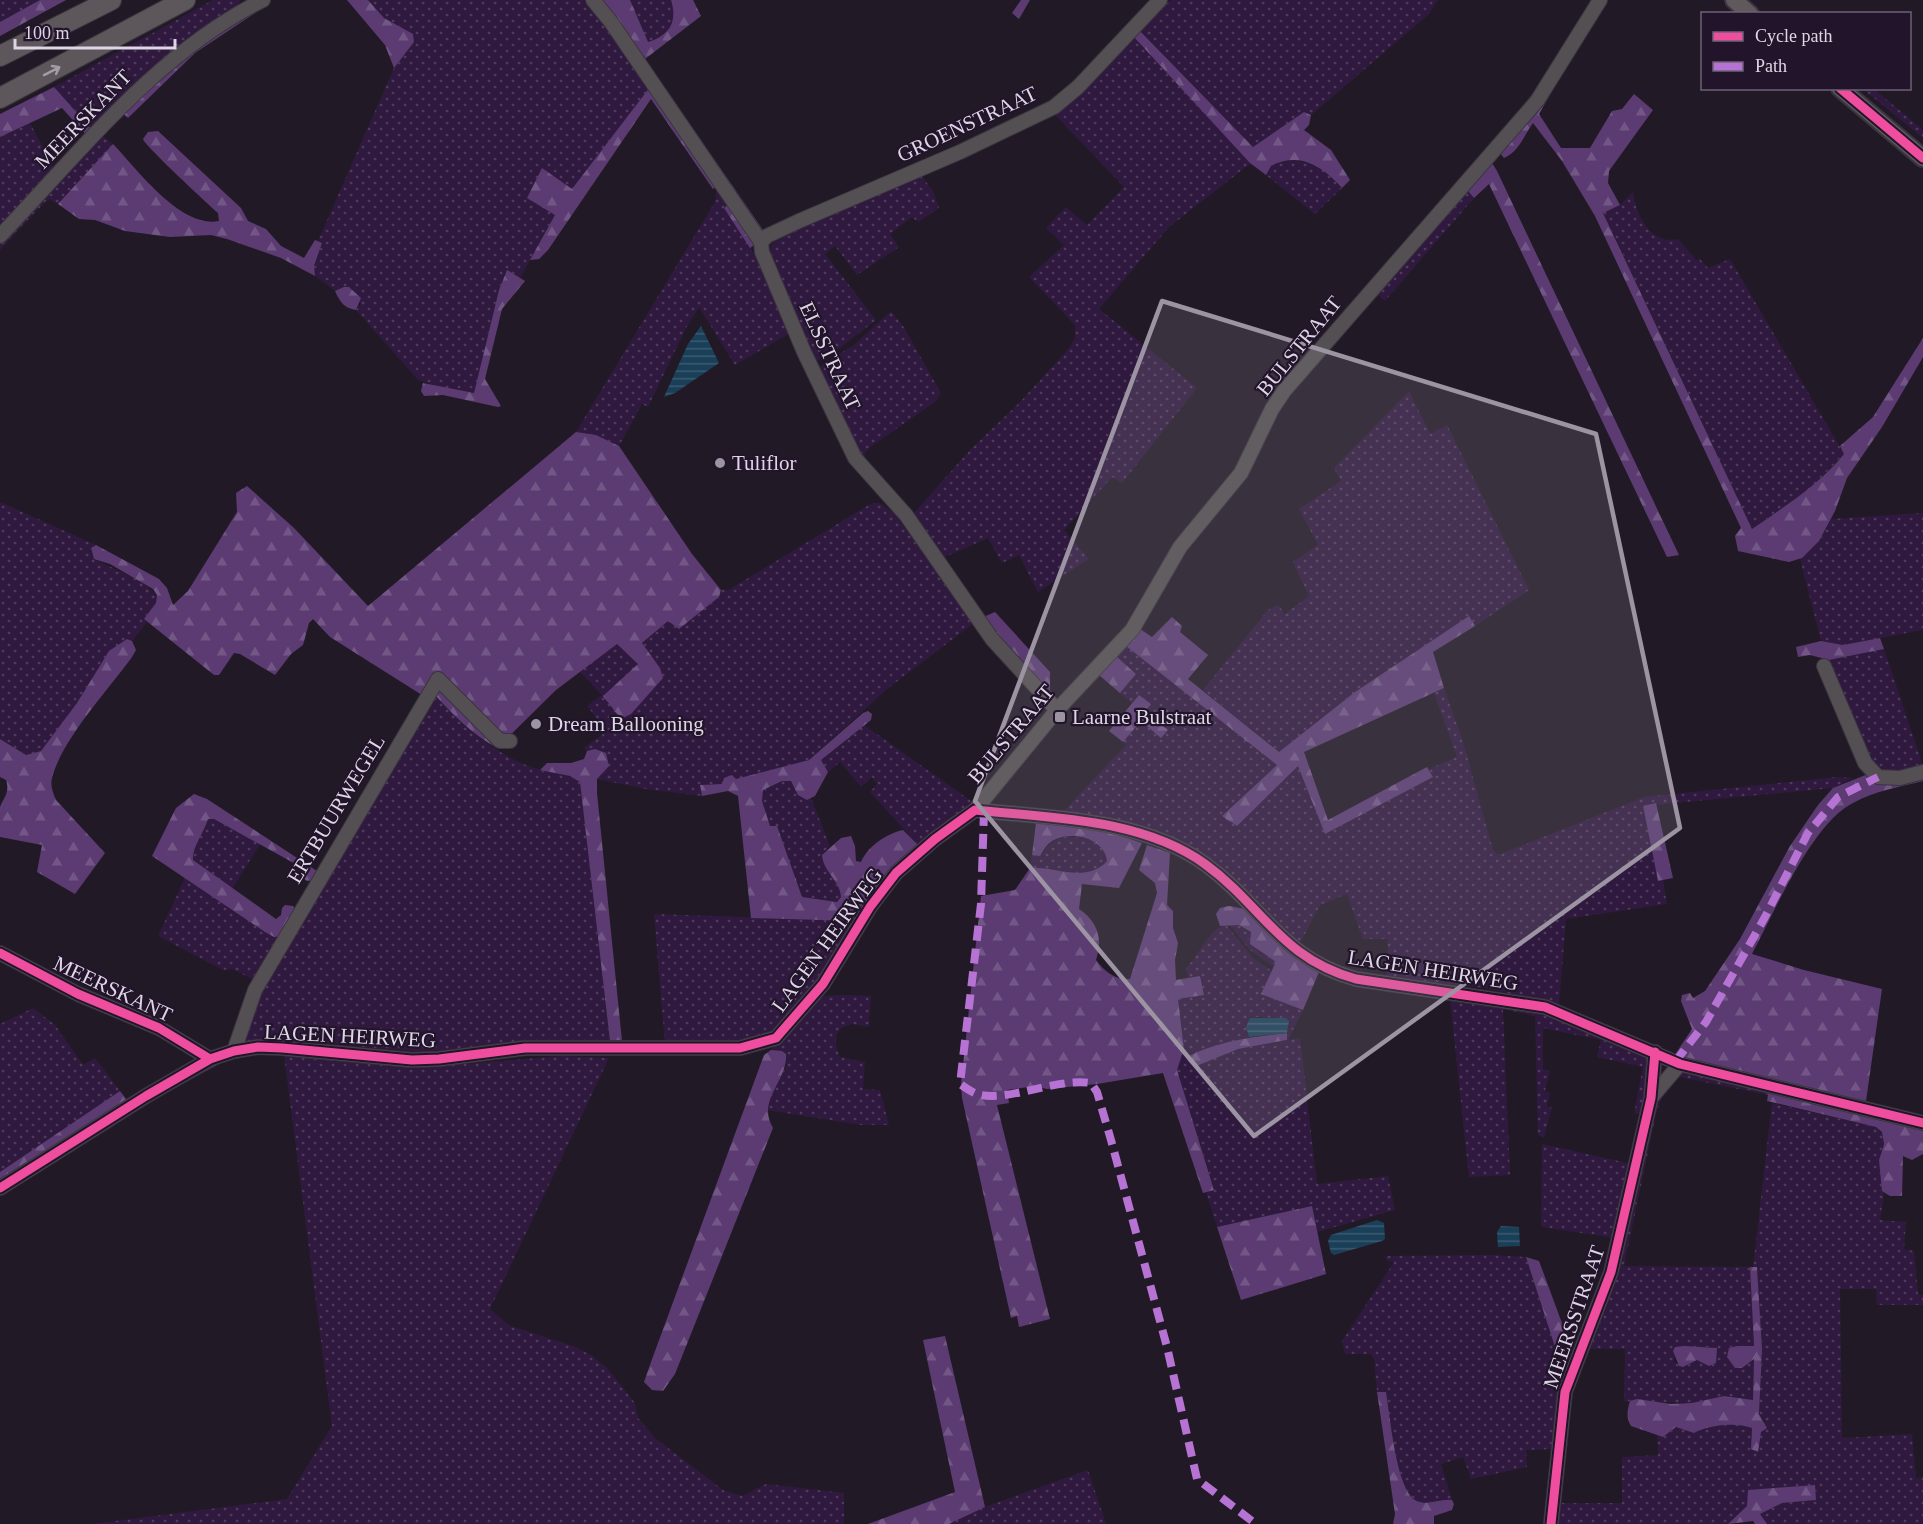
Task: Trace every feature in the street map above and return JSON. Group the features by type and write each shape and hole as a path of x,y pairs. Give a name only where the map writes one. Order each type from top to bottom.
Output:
{"highway":[{"path":"0,56 111,0"},
{"path":"0,98 185,0"}],"main road":[{"path":"1734,0 1748,12"},
{"path":"1842,90 1923,158"}],"street":[{"name":"MEERSKANT","path":"0,236 172,60 212,29 263,0"},
{"name":"ELSSTRAAT","path":"593,0 761,242 762,252 804,352 855,458 906,515 992,639 1057,710"},
{"name":"GROENSTRAAT","path":"761,242 767,236 799,221 960,152 1054,107 1078,87 1160,0"},
{"name":"BULSTRAAT","path":"975,810 1057,710 1132,630 1180,548 1241,473 1272,409 1284,391 1537,101 1599,0"},
{"path":"1824,666 1865,763 1878,777 1900,778 1923,772"},
{"name":"ERTBUURWEGEL","path":"234,1051 255,990 438,679 500,741 510,741"},
{"name":"LAGEN HEIRWEG","path":"0,1188 58,1149 210,1059 234,1051 258,1047 282,1048 421,1060 525,1048 694,1049 754,1046 776,1038 804,1007 839,959 870,907 897,873 935,839 975,810 1095,823 1182,850 1226,882 1290,947 1333,972 1356,979 1545,1007 1680,1064 1923,1123"},
{"name":"MEERSKANT","path":"0,953 78,994 159,1028 210,1059"},
{"name":"MEERSSTRAAT","path":"1551,1524 1565,1392 1611,1272 1651,1098 1655,1052"},
{"name":"MEERSSTRAAT","path":"1651,1098 1680,1064"}],"highlighted area":[{"path":"1162,301 1596,434 1680,828 1254,1136 975,801"}],"shaded area":[{"path":"0,0 40,0 0,22"},
{"path":"213,0 240,0 235,11 93,131 54,87"},
{"path":"368,0 585,0 650,87 572,190 542,169 555,215 520,278 507,270 499,290 474,393 447,389 418,380 356,310 360,305 360,298 349,287 335,291 315,276 314,267 322,243 318,241 394,68 414,42 412,34 384,18"},
{"path":"630,0 671,0 673,15 670,27 661,36 647,42"},
{"path":"1171,0 1438,0 1429,14 1311,115 1304,112 1253,147 1138,29"},
{"path":"1133,36 1251,163 1169,227 1099,309 1197,388 1122,483 1112,477 1064,530 1089,559 1038,592 1019,555 1002,563 988,538 945,557 913,514 971,449 1021,401 1070,347 1075,338 1075,325 1029,277 1064,245 1046,228 1066,207 1087,225 1124,187 1053,113"},
{"path":"1864,90 1875,90 1923,130 1923,138"},
{"path":"30,123 56,172 0,231 0,137"},
{"path":"101,135 113,144 58,204 48,199 0,250 0,243"},
{"path":"1288,160 1306,162 1318,167 1342,188 1315,214 1266,175 1271,166"},
{"path":"921,175 933,191 939,208 918,222 912,217 890,234 899,247 857,275 835,246 825,254 876,320 840,348 814,362 770,253 771,245 800,227"},
{"path":"717,186 730,203 724,208 755,255 759,254 790,333 735,365 699,307 686,328 648,407 642,404 619,446 596,435 576,432 715,202"},
{"path":"1468,191 1474,198 1385,301 1377,294"},
{"path":"1633,192 1637,210 1652,233 1668,240 1678,239 1696,260 1700,259 1708,268 1730,259 1844,454 1812,487 1752,529 1603,212 1620,205"},
{"path":"891,311 903,326 941,393 936,401 869,448 865,457 861,456 816,369 855,344"},
{"path":"1409,391 1430,434 1447,425 1529,590 1475,626 1469,616 1355,692 1279,752 1203,690 1268,610 1278,605 1285,614 1309,596 1293,562 1318,545 1299,509 1341,481 1334,468"},
{"path":"0,502 96,545 91,548 94,559 140,581 157,595 156,603 144,619 147,622 132,641 127,639 41,751 26,755 0,739"},
{"path":"872,503 879,503 894,513 974,623 887,689 809,760 722,784 700,785 702,796 646,789 597,779 608,766 595,749 587,751 584,748 607,731 587,706 602,695 580,672 617,643 638,663 660,668 642,644 668,620 679,629 719,597 721,590 730,589"},
{"path":"1923,513 1923,630 1843,645 1821,641 1800,559 1819,541 1831,519"},
{"path":"1126,646 1277,765 1222,816 1298,765 1325,834 1433,777 1429,769 1457,757 1434,693 1444,688 1463,742 1493,850 1498,855 1644,797 1837,777 1853,778 1833,788 1643,806 1658,881 1663,880 1667,904 1566,919 1559,1005 1485,988 1387,977 1388,939 1363,939 1347,894 1320,905 1299,945 1207,858 1060,815 1126,745 1123,742 1141,721 1167,730 1145,711 1139,695 1132,703 1120,693 1136,674 1116,656"},
{"path":"1884,649 1923,766 1894,772 1881,770 1869,760 1829,660"},
{"path":"434,694 464,725 500,752 533,768 580,781 610,1041 517,1043 427,1053 280,1039 243,1042 252,1008"},
{"path":"864,725 974,803 919,846 870,792 877,784 872,777 861,787 840,762 828,772 821,760"},
{"path":"782,781 791,781 807,800 811,798 830,846 822,855 825,866 840,891 841,897 837,902 801,897 777,826 770,827 762,801 763,790"},
{"path":"208,819 214,819 260,844 232,889 193,860 194,850"},
{"path":"1066,837 1092,841 1102,848 1107,861 1090,872 1080,873 1030,868 1032,855 1040,856 1051,843"},
{"path":"185,878 265,932 274,937 282,936 254,980 232,969 223,970 158,936"},
{"path":"654,914 854,921 809,994 775,1032 741,1041 665,1044"},
{"path":"1229,924 1239,925 1251,933 1250,938 1260,953 1277,962 1274,967 1250,950"},
{"path":"1226,925 1254,959 1272,971 1261,994 1303,1010 1288,1040 1300,1038 1317,1184 1388,1176 1395,1210 1317,1232 1311,1206 1217,1227 1206,1192 1214,1189 1177,1070 1184,1049 1178,998 1204,994 1200,976 1188,978 1186,968 1209,937 1220,927","holes":["1255,1017 1285,1018 1289,1021 1287,1041 1238,1049 1207,1059 1217,1045 1249,1037 1246,1032"]},
{"path":"1386,986 1544,1011 1645,1052 1650,1061 1643,1115 1634,1113 1643,1067 1597,1057 1601,1040 1543,1028 1543,1069 1550,1071 1545,1091 1550,1093 1547,1106 1552,1108 1544,1137 1538,1135 1535,1016 1503,1009 1510,1175 1469,1177 1450,1000 1386,991"},
{"path":"821,996 871,996 869,1027 851,1024 841,1028 836,1038 836,1046 840,1057 865,1062 863,1089 880,1090 889,1125 861,1125 767,1110 773,1088 787,1065 782,1051 771,1050"},
{"path":"33,1008 55,1025 83,1065 95,1058 120,1091 0,1172 0,1024"},
{"path":"284,1055 389,1064 466,1064 561,1056 609,1058 490,1309 508,1325 573,1346 591,1355 607,1368 635,1403 638,1418 655,1438 723,1490 742,1496 766,1484 844,1493 844,1524 92,1524 287,1499 332,1426"},
{"path":"1685,1071 1769,1089 1768,1095 1680,1077 1671,1084 1656,1114 1624,1266 1750,1267 1754,1347 1729,1348 1727,1357 1742,1368 1754,1359 1753,1400 1724,1396 1692,1403 1624,1401 1625,1349 1587,1349 1654,1101 1678,1073","holes":["1675,1347 1713,1347 1704,1362 1697,1360 1684,1367 1674,1362"]},
{"path":"1772,1103 1876,1127 1885,1136 1879,1160 1884,1194 1880,1220 1906,1222 1904,1249 1914,1251 1918,1294 1923,1295 1923,1305 1877,1305 1876,1289 1840,1289 1842,1438 1912,1434 1916,1478 1923,1477 1923,1524 1767,1524 1759,1514 1782,1503 1816,1500 1815,1486 1747,1506 1728,1524 1556,1524 1559,1503 1622,1503 1622,1457 1658,1455 1657,1434 1663,1437 1677,1427 1694,1433 1715,1427 1738,1425 1752,1427 1751,1437 1759,1440 1765,1421 1759,1414 1762,1349 1757,1268 1753,1267"},
{"path":"1542,1144 1632,1164 1615,1238 1541,1227"},
{"path":"1386,1256 1526,1257 1555,1347 1562,1385 1555,1449 1526,1450 1527,1467 1471,1479 1463,1457 1441,1464 1452,1500 1419,1502 1408,1493 1403,1481 1395,1450 1386,1392 1377,1392 1374,1359 1370,1354 1345,1354 1342,1341 1394,1262 1386,1260"},
{"path":"1088,1470 1106,1524 949,1524 985,1507"}],"green space":[{"path":"40,0 66,0 0,36 0,22"},
{"path":"347,0 368,0 384,18 413,34 414,42 394,68 385,45"},
{"path":"600,0 630,0 648,42 661,36 670,27 673,15 671,0 693,0 701,16 645,59 763,230 758,234"},
{"path":"1021,0 1030,0 1019,19 1012,13"},
{"path":"252,8 255,13 195,53 128,118 122,113 174,63"},
{"path":"1138,29 1253,147 1304,112 1311,115 1309,125 1304,130 1331,150 1350,180 1342,188 1319,168 1310,163 1292,160 1271,166 1266,175 1250,163 1133,36"},
{"path":"1566,67 1539,114 1561,148 1590,148 1612,111 1622,109 1634,94 1653,110 1609,171 1608,183 1620,205 1603,213 1752,529 1824,476 1844,454 1840,446 1873,417 1923,338 1923,357 1882,427 1847,478 1835,511 1819,541 1802,558 1789,562 1738,551 1735,536 1741,528 1595,216 1562,161 1533,123 1514,152 1504,158 1500,153 1507,127 1543,80"},
{"path":"54,87 93,131 88,137 62,108 0,137 0,114"},
{"path":"650,87 717,186 713,189 651,99 548,250 539,259 530,260 555,215 527,198 542,168 572,189"},
{"path":"158,131 241,208 248,221 266,229 281,246 304,258 315,240 322,243 314,266 315,276 281,258 227,239 211,235 170,237 125,231 95,220 79,219 58,204 113,144 175,207 190,216 205,221 219,221 218,213 146,144 143,139 148,132"},
{"path":"1492,163 1679,555 1667,557 1489,184 1474,198 1468,191"},
{"path":"730,203 757,243 750,248 724,208"},
{"path":"507,270 525,281 502,309 485,379 501,406 443,395 424,396 421,391 423,383 474,393 499,290"},
{"path":"349,287 361,298 356,310 345,306 337,295 335,291"},
{"path":"576,432 596,435 619,446 692,554 721,590 719,597 679,629 668,621 642,643 660,668 663,678 631,714 621,719 603,696 638,664 617,644 556,690 497,748 463,724 434,694 422,695 330,637 313,619 309,623 303,645 291,654 275,675 240,654 234,653 219,675 214,675 144,619 156,603 157,595 153,589 110,564 94,559 91,548 96,545 159,579 167,588 173,605 188,591 237,512 236,493 247,486 294,528 368,606"},
{"path":"995,612 1050,672 1050,693 981,618"},
{"path":"1469,616 1475,626 1433,652 1444,688 1304,752 1328,820 1427,767 1433,777 1325,834 1298,766 1237,826 1222,816 1277,765 1126,646 1140,629 1152,637 1172,617 1182,626 1180,632 1208,655 1188,679 1279,752 1355,692"},
{"path":"1880,638 1884,649 1829,660 1810,655 1798,657 1796,647 1821,641 1843,645"},
{"path":"127,639 132,641 136,650 65,747 52,778 56,800 105,853 75,894 37,872 42,845 0,837 0,807 7,788 6,780 0,777 0,739 26,755 41,751 77,703 109,651"},
{"path":"1116,656 1136,674 1120,693 1099,675"},
{"path":"1139,695 1151,704 1145,712 1168,730 1161,738 1141,721 1123,742 1109,731"},
{"path":"868,711 872,714 871,720 821,760 828,772 815,796 807,800 798,795 791,781 782,781 763,790 762,801 770,826 777,826 802,897 837,902 841,897 840,891 825,866 822,855 841,838 851,836 855,846 856,861 861,862 878,842 890,834 903,830 919,846 854,921 751,918 738,796 728,791 702,796 700,785 722,784 724,778 732,775 736,779 809,760"},
{"path":"595,749 606,753 609,766 597,779 597,793 622,1041 610,1041 580,782 570,776 540,770 547,763 571,763 584,759 587,751"},
{"path":"1868,774 1923,774 1923,781 1870,795 1853,803 1823,829 1795,871 1752,954 1804,970 1882,989 1866,1101 1735,1074 1674,1056 1692,1029 1681,1001 1682,995 1690,993 1693,998 1705,991 1740,939 1790,846 1818,805 1833,788"},
{"path":"194,794 207,799 317,871 314,880 307,881 303,878 299,866 214,819 208,819 194,850 193,860 276,919 281,915 285,905 293,906 296,910 282,936 274,937 265,932 152,856 176,808"},
{"path":"1656,803 1673,878 1658,881 1643,806"},
{"path":"1036,823 1100,829 1142,843 1119,888 1082,884 1079,909 1095,925 1099,938 1096,960 1115,977 1130,979 1157,893 1155,883 1139,870 1147,845 1170,853 1167,905 1173,911 1173,928 1178,943 1175,960 1176,980 1200,976 1204,995 1178,999 1184,1049 1177,1070 1214,1190 1203,1193 1163,1073 1097,1084 1047,1089 1035,1086 1007,1090 1009,1103 997,1105 1050,1319 1019,1327 1017,1316 1011,1318 962,1098 961,1084 981,896 1015,890 1030,868 1080,873 1099,868 1107,861 1105,853 1095,842 1071,836 1053,840 1040,856 1032,855"},
{"path":"1229,906 1245,909 1294,957 1319,972 1303,1010 1261,994 1276,962 1250,944 1251,932 1239,925 1220,926 1216,914 1220,908"},
{"path":"1287,1033 1287,1040 1238,1049 1194,1067 1188,1061 1187,1057 1223,1043"},
{"path":"771,1050 782,1051 786,1054 782,1073 768,1108 773,1128 675,1374 663,1391 652,1390 644,1382 764,1055"},
{"path":"232,1057 108,1124 0,1195 0,1172 120,1091 127,1100"},
{"path":"1769,1089 1923,1129 1923,1154 1912,1160 1903,1156 1902,1196 1890,1196 1882,1191 1879,1160 1884,1144 1882,1132 1876,1127 1767,1101"},
{"path":"1312,1206 1326,1274 1241,1300 1217,1227"},
{"path":"1526,1257 1539,1261 1566,1334 1566,1344 1555,1347"},
{"path":"1750,1267 1757,1267 1762,1349 1759,1414 1767,1428 1761,1432 1758,1452 1751,1449 1752,1428 1745,1426 1722,1425 1694,1433 1676,1427 1663,1437 1631,1426 1628,1408 1630,1401 1637,1399 1671,1404 1692,1403 1724,1396 1753,1400 1754,1359 1742,1368 1735,1368 1727,1357 1729,1348 1754,1346"},
{"path":"945,1336 985,1507 949,1524 868,1524 955,1492 923,1340"},
{"path":"1675,1347 1717,1348 1716,1363 1709,1366 1697,1360 1683,1367 1679,1366 1673,1351"},
{"path":"1377,1392 1386,1392 1399,1467 1408,1493 1419,1502 1452,1500 1454,1504 1452,1510 1434,1516 1434,1524 1393,1524 1395,1514"},
{"path":"1815,1485 1816,1500 1782,1503 1760,1514 1767,1524 1755,1524 1753,1521 1728,1524 1747,1506 1748,1490"}],"water":[{"path":"701,326 719,363 675,393 664,397 688,344"},
{"path":"1250,1018 1286,1018 1289,1021 1287,1033 1249,1037 1246,1027"},
{"path":"1377,1220 1384,1223 1385,1239 1334,1255 1331,1253 1328,1241 1331,1235"},
{"path":"1501,1226 1519,1227 1520,1246 1498,1247 1497,1232"}],"marked path":[{"path":"1675,1062 1706,1022 1765,917 1808,833 1838,797 1878,777"},
{"path":"984,811 981,904 960,1084 981,1095 993,1096 1077,1082 1091,1083 1097,1092 1111,1140 1167,1347 1197,1479 1256,1524"}],"cycle path":[{"path":"1842,90 1923,158"},
{"path":"0,1188 146,1096 210,1059 234,1051 258,1047 282,1048 412,1060 439,1059 525,1048 740,1048 776,1038 823,984 870,907 896,873 935,839 975,810 1064,818 1153,837 1205,864 1308,958 1330,970 1356,979 1545,1007 1680,1064 1923,1123"},
{"path":"0,953 78,994 159,1028 210,1059"},
{"path":"1551,1524 1565,1392 1611,1272 1651,1098 1655,1052"}],"place":[{"name":"Tuliflor","path":"720,463"},
{"name":"Laarne Bulstraat","path":"1060,717"},
{"name":"Dream Ballooning","path":"536,724"}]}
